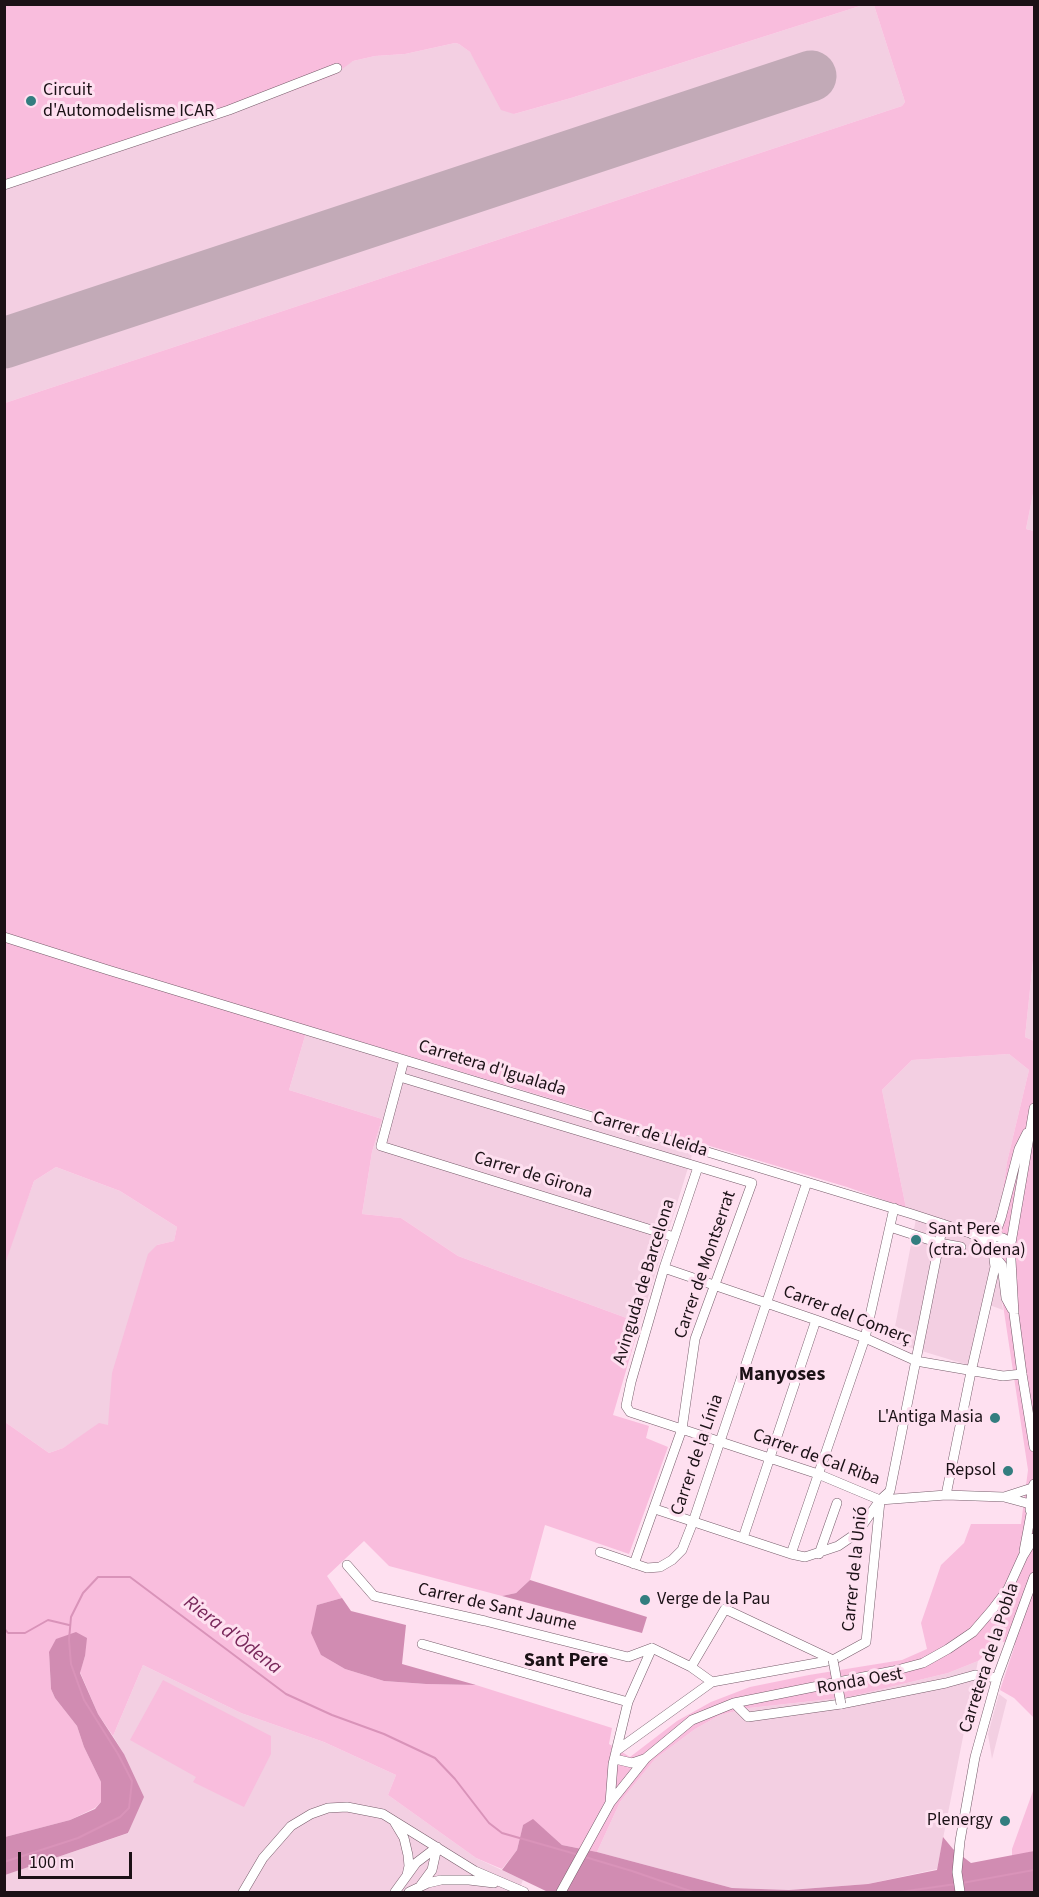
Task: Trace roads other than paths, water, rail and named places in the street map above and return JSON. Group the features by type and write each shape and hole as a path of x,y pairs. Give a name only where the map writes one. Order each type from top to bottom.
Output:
{"street":[{"path":"4,185 229,110 337,68"},
{"name":"Carretera d'Igualada","path":"4,937 119,974 894,1208 970,1233 991,1244 1004,1238 1011,1243"},
{"path":"400,1077 404,1059"},
{"name":"Carrer de Girona","path":"400,1077 381,1146 675,1238"},
{"name":"Carrer de Lleida","path":"400,1077 752,1183"},
{"path":"1035,1108 1011,1243 1014,1314 1035,1447"},
{"path":"946,1495 995,1267 991,1244 1001,1218 1019,1149 1032,1123"},
{"name":"Avinguda de Barcelona","path":"626,1406 664,1269 698,1167"},
{"name":"Carrer de la Línia","path":"600,1552 647,1568 660,1567 682,1550 807,1182"},
{"name":"Carrer de Montserrat","path":"634,1564 682,1429 695,1339 752,1183"},
{"path":"791,1554 865,1338 894,1208"},
{"path":"655,1509 805,1557 838,1546 857,1533 880,1500 890,1491 943,1224"},
{"path":"890,1227 939,1243 961,1247"},
{"path":"991,1244 1002,1265 1006,1298 1014,1314"},
{"name":"Carrer del Comerç","path":"664,1269 816,1320 865,1338 916,1361 971,1372 1010,1376 1022,1374"},
{"path":"743,1538 816,1320"},
{"name":"Carrer de Cal Riba","path":"626,1406 630,1412 769,1456 880,1500 946,1495 1004,1497 1033,1486"},
{"path":"1023,1556 1032,1513 1033,1486"},
{"name":"Carrer de Cal Riba","path":"1004,1497 1032,1513"},
{"name":"Carrer de la Unió","path":"712,1682 833,1660 866,1642 880,1500"},
{"path":"819,1554 837,1503"},
{"path":"561,1893 610,1803 646,1758 692,1720 734,1703 923,1663 973,1632 1008,1589 1023,1556 1035,1538"},
{"name":"Carrer de Sant Jaume","path":"347,1565 374,1596 628,1657 652,1648"},
{"name":"Carretera de la Pobla","path":"960,1893 957,1872 960,1841 975,1757 997,1678 1035,1577"},
{"path":"691,1667 725,1609 833,1660 841,1704"},
{"path":"422,1644 628,1702"},
{"path":"610,1803 615,1755 628,1702 652,1648 691,1667 712,1682 615,1755"},
{"name":"Ronda Oest","path":"734,1703 748,1717 841,1704 975,1675 997,1678"},
{"path":"615,1755 632,1763 646,1758"},
{"path":"243,1893 263,1858 291,1826 311,1814 328,1808 347,1807 383,1814 475,1871 524,1893"},
{"path":"393,1820 404,1838 409,1866 406,1877"},
{"path":"395,1893 416,1863 437,1847"},
{"path":"419,1887 432,1870 437,1847"},
{"path":"409,1893 435,1882 456,1879 502,1884"}],"waterway":[{"name":"Riera d'Òdena","path":"4,1862 78,1838 120,1817 129,1808 132,1781 84,1700 71,1664 69,1640 71,1617 83,1593 98,1577 130,1577 286,1694 332,1715 384,1734 435,1758 455,1779 489,1823 502,1833 579,1855"},
{"path":"4,1628 8,1633 25,1633 48,1620 69,1625"},
{"name":"Riera d'Òdena","path":"585,1857 693,1892"},
{"name":"Riera d'Òdena","path":"962,1883 1034,1870"},
{"name":"Riera d'Òdena","path":"900,1892 956,1884"}],"place":[{"name":"Circuit d'Automodelisme ICAR","path":"31,101"},
{"name":"Sant Pere (ctra. Òdena)","path":"916,1240"},
{"name":"L'Antiga Masia","path":"995,1418"},
{"name":"Repsol","path":"1008,1471"},
{"name":"Verge de la Pau","path":"645,1600"},
{"name":"Plenergy","path":"1005,1821"}],"district":[{"name":"Manyoses","path":"782,1376"},
{"name":"Sant Pere","path":"566,1662"}]}
